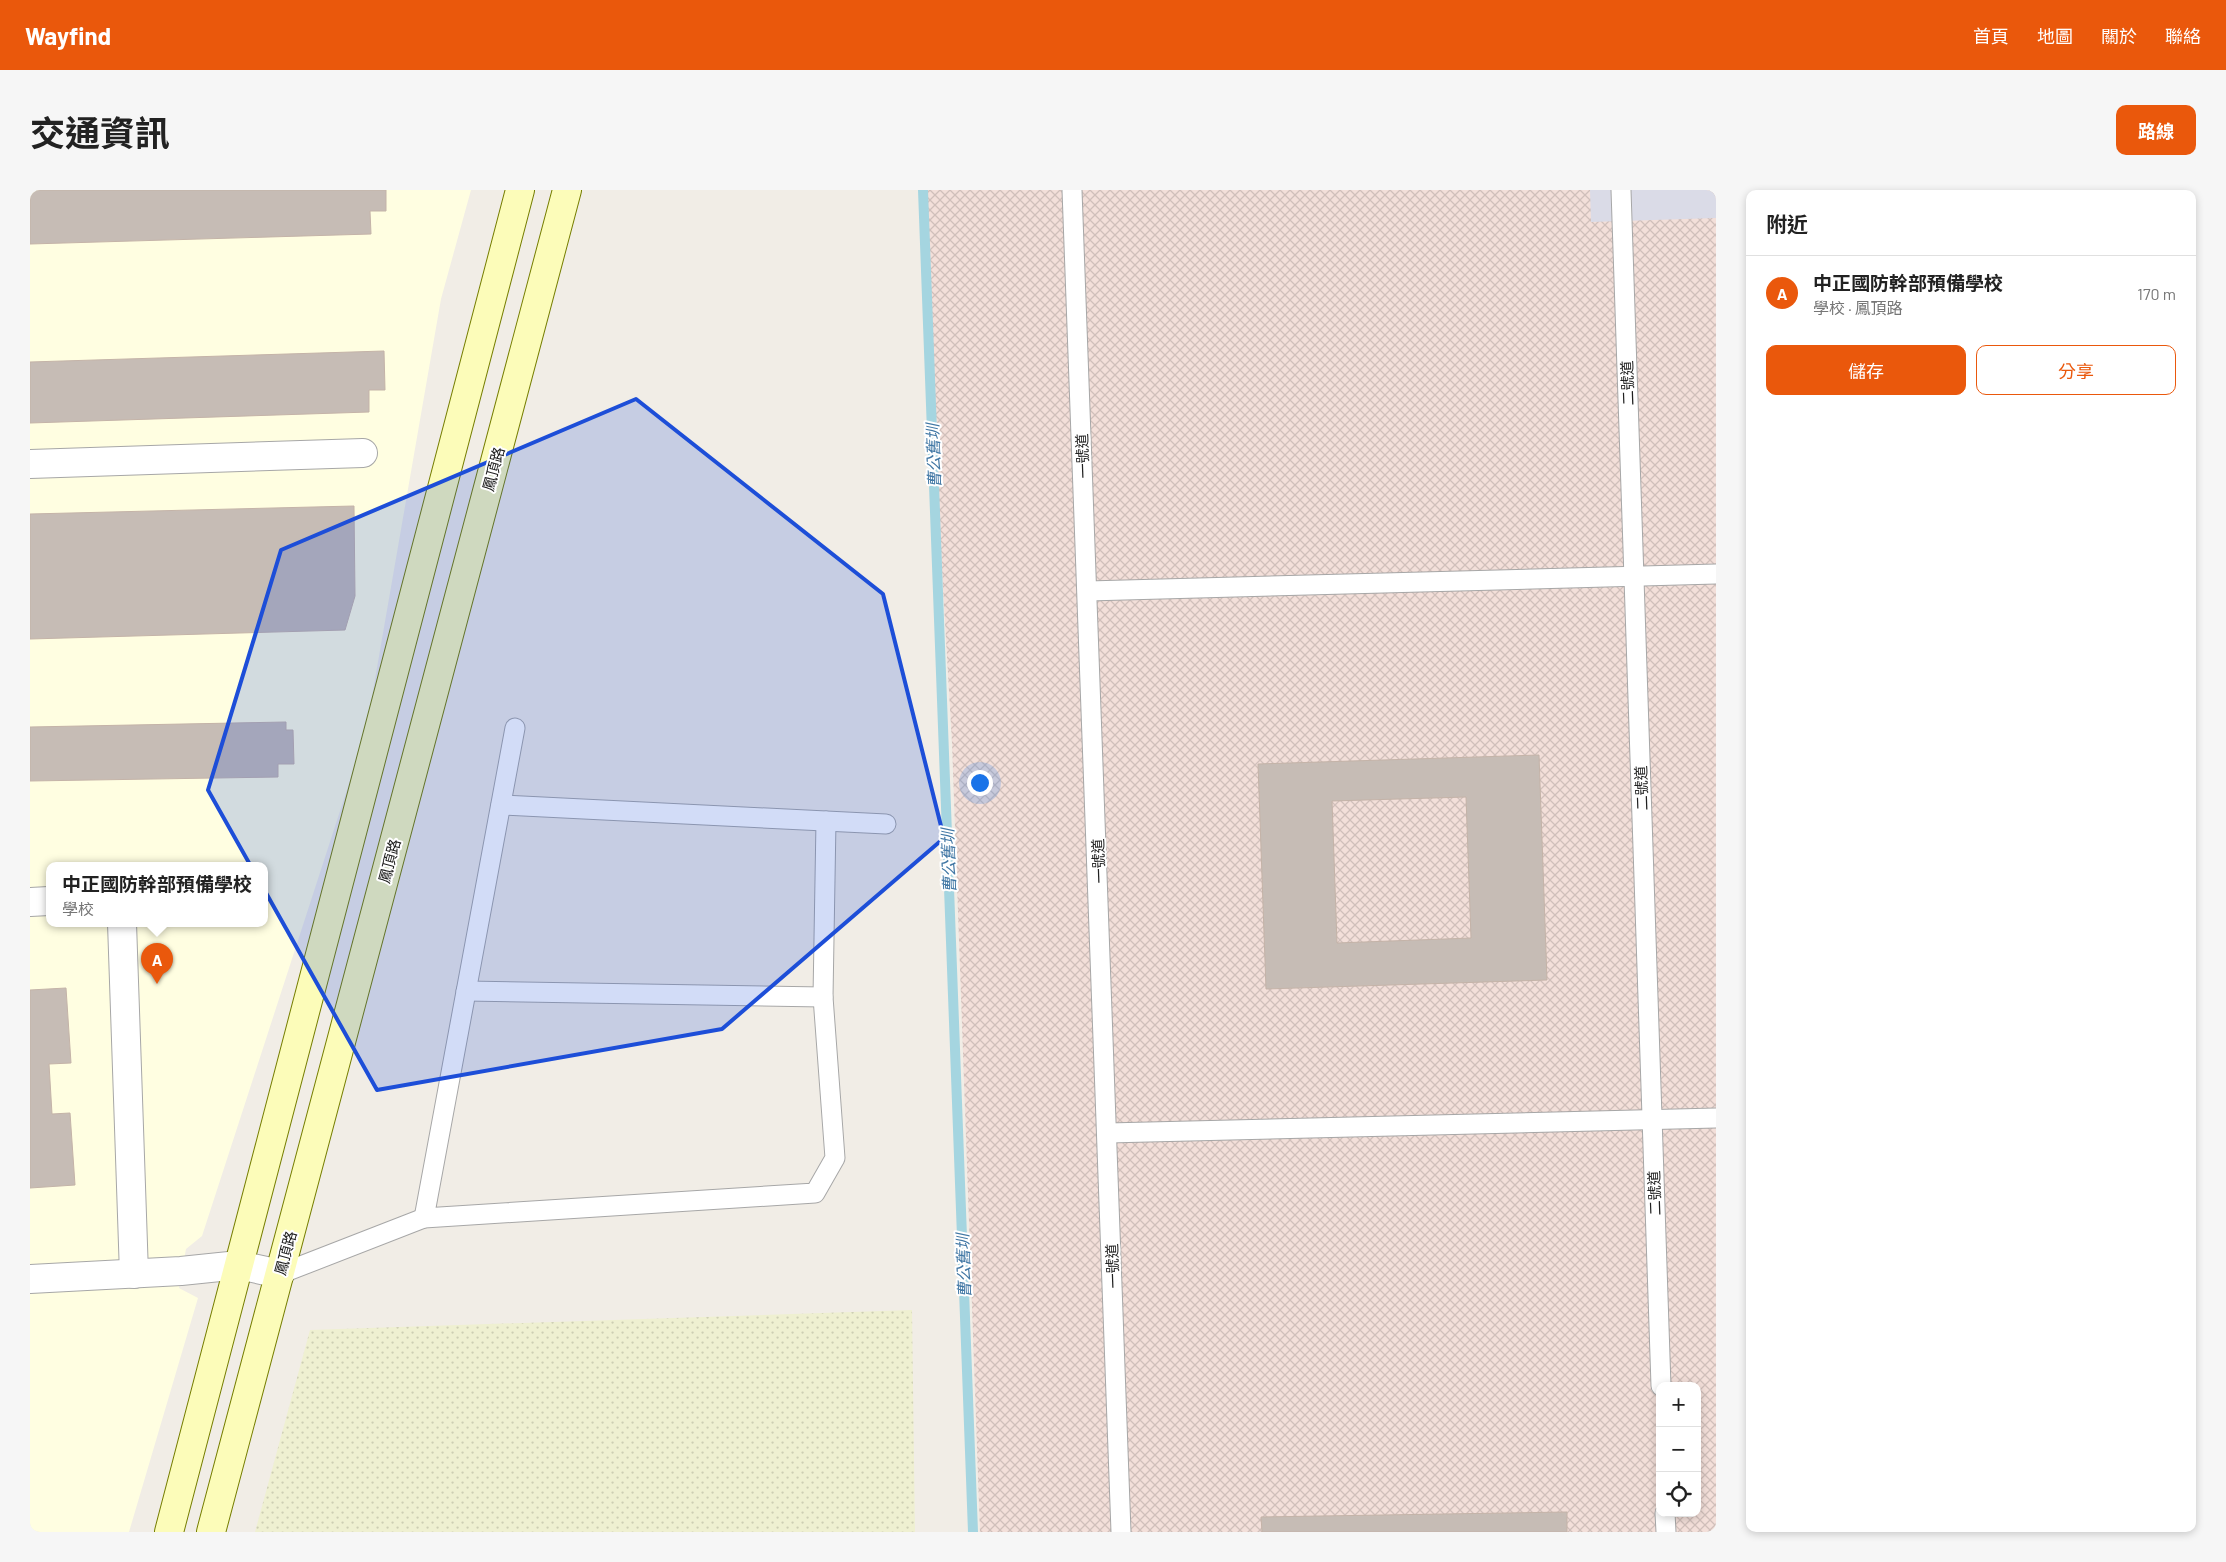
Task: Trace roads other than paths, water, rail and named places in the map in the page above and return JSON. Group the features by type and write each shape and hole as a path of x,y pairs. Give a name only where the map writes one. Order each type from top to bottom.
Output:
{"main road":[{"path":"170,1532 520,190"},
{"name":"鳳頂路","path":"211,1532 567,190"}],"street":[{"path":"30,464 363,453"},
{"path":"30,902 46,901"},
{"path":"122,927 134,1274"},
{"path":"30,1279 134,1274 239,1265 280,1274"}],"lane":[{"name":"一號道","path":"1072,190 1108,1134 1121,1532"},
{"name":"二號道","path":"1621,190 1661,1382"},
{"path":"1088,592 1716,574"},
{"path":"424,1218 515,728"},
{"path":"501,805 886,824"},
{"path":"280,1274 424,1218 815,1193 835,1158 823,997 826,821"},
{"path":"466,991 823,997"},
{"path":"1108,1134 1716,1118"},
{"path":"1665,1517 1666,1532"}],"waterway":[{"name":"曹公舊圳","path":"923,190 973,1532"}],"place":[{"name":"中正國防幹部預備學校","path":"157,984"}]}
